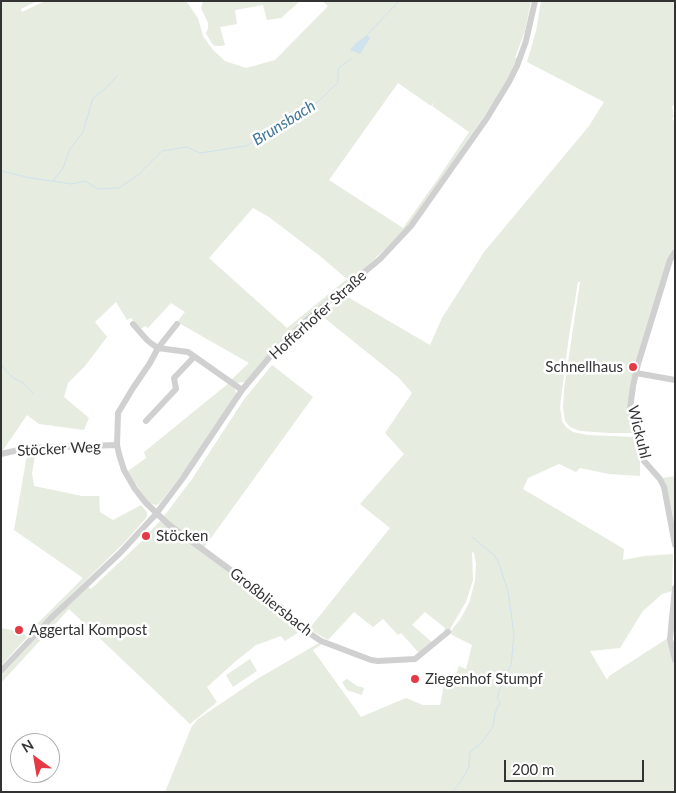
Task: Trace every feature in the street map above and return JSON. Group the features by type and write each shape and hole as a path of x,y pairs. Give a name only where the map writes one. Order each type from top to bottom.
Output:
{"street":[{"name":"Hofferhofer Straße","path":"1,671 50,619 120,553 156,514 183,478 242,390 263,364 291,335 389,250 424,208 487,118 513,74 526,41 535,1"},
{"name":"Wickuhl","path":"675,252 670,260 636,373 630,409 644,461 660,479 664,487 675,545"},
{"path":"133,324 147,340 158,348 188,352 242,390"},
{"path":"156,514 134,489 124,470 117,445 119,411 132,388 150,364 158,348 177,324"},
{"path":"146,420 176,389 174,378 194,357"},
{"path":"636,373 675,380"},
{"name":"Stöcker Weg","path":"1,454 27,448 117,445"},
{"name":"Großbliersbach","path":"156,514 321,641 371,660 415,659 448,632"},
{"path":"675,588 670,639 675,660"}],"shaded area":[{"path":"1,1 37,1 21,9 22,12 45,1 186,1 198,18 203,36 213,50 225,61 246,68 275,60 328,6 322,1 531,1 525,31 515,58 518,57 503,89 405,230 245,382 235,383 231,380 249,363 177,322 185,312 171,303 148,328 145,326 141,329 131,318 127,320 116,302 95,322 107,337 85,366 68,383 64,397 89,418 84,430 39,424 27,415 1,453","holes":["398,83 431,106 435,101 432,106 469,132 403,228 329,180","253,208 269,217 347,279 287,328 209,258"]},
{"path":"203,1 300,1 281,18 267,20 263,5 235,10 237,24 220,27 225,45 215,46 206,33 208,23 201,8"},
{"path":"541,1 675,1 675,105 672,106 674,117 672,118 675,123 675,248 668,260 629,400 634,433 580,431 570,427 565,421 563,407 564,389 580,282 578,282 569,336 560,407 562,421 573,432 588,435 635,437 640,460 640,476 609,474 580,468 576,472 559,464 528,478 523,489 624,549 623,560 673,554 672,591 662,594 643,611 620,648 590,651 607,680 609,676 668,638 675,666 675,792 165,792 192,726 198,719 257,679 319,643 322,644 313,650 361,717 406,698 423,705 440,705 446,676 454,679 459,666 466,669 472,645 452,635 450,632 461,618 469,603 475,581 476,564 474,553 472,552 473,580 466,602 449,631 442,637 445,628 425,612 412,625 433,643 421,652 418,652 401,633 398,635 383,619 373,627 354,612 328,640 309,629 390,528 360,504 404,454 385,433 412,393 399,378 322,316 346,296 430,345 442,318 484,252 589,126 604,102 527,62 536,31"},
{"path":"272,365 313,397 203,549 168,522 164,516 192,479 245,398"},
{"path":"229,383 236,392 235,396 196,456 159,504 151,504 146,500 128,471 146,458 144,452"},
{"path":"28,449 36,450 32,473 34,486 82,496 99,496 100,512 113,520 141,505 147,512 147,517 123,544 40,625 37,624 83,578 14,530"},
{"path":"675,476 675,531 662,478"},
{"path":"160,521 271,603 302,630 285,641 281,636 256,645 236,661 207,687 217,702 190,724 69,609 1,683 1,676 51,622 88,587 91,589 148,537 148,534"},
{"path":"1,628 22,632 27,637 1,666"},
{"path":"250,659 257,671 233,687 226,675"},
{"path":"347,679 357,686 364,688 362,695 347,690 342,682"}],"water":[{"path":"367,35 370,38 360,54 350,50 356,43"}],"waterway":[{"name":"Brunsbach","path":"367,35 399,1"},
{"name":"Brunsbach","path":"1,171 72,184 85,181 98,189 119,188 138,175 162,151 187,147 200,153 246,146 284,125 295,115 318,102 338,82 338,69 352,58"},
{"path":"53,181 63,168 70,149 83,132 93,98 117,76"},
{"path":"1,365 12,377 23,383 33,393"},
{"path":"452,792 469,767 470,752 482,742 493,727 495,713 500,703 497,698 505,674 511,666 514,635 508,591 498,561 494,555 472,537"}],"place":[{"name":"Schnellhaus","path":"633,367"},
{"name":"Stöcken","path":"146,536"},
{"name":"Aggertal Kompost","path":"19,630"},
{"name":"Ziegenhof Stumpf","path":"415,679"}]}
